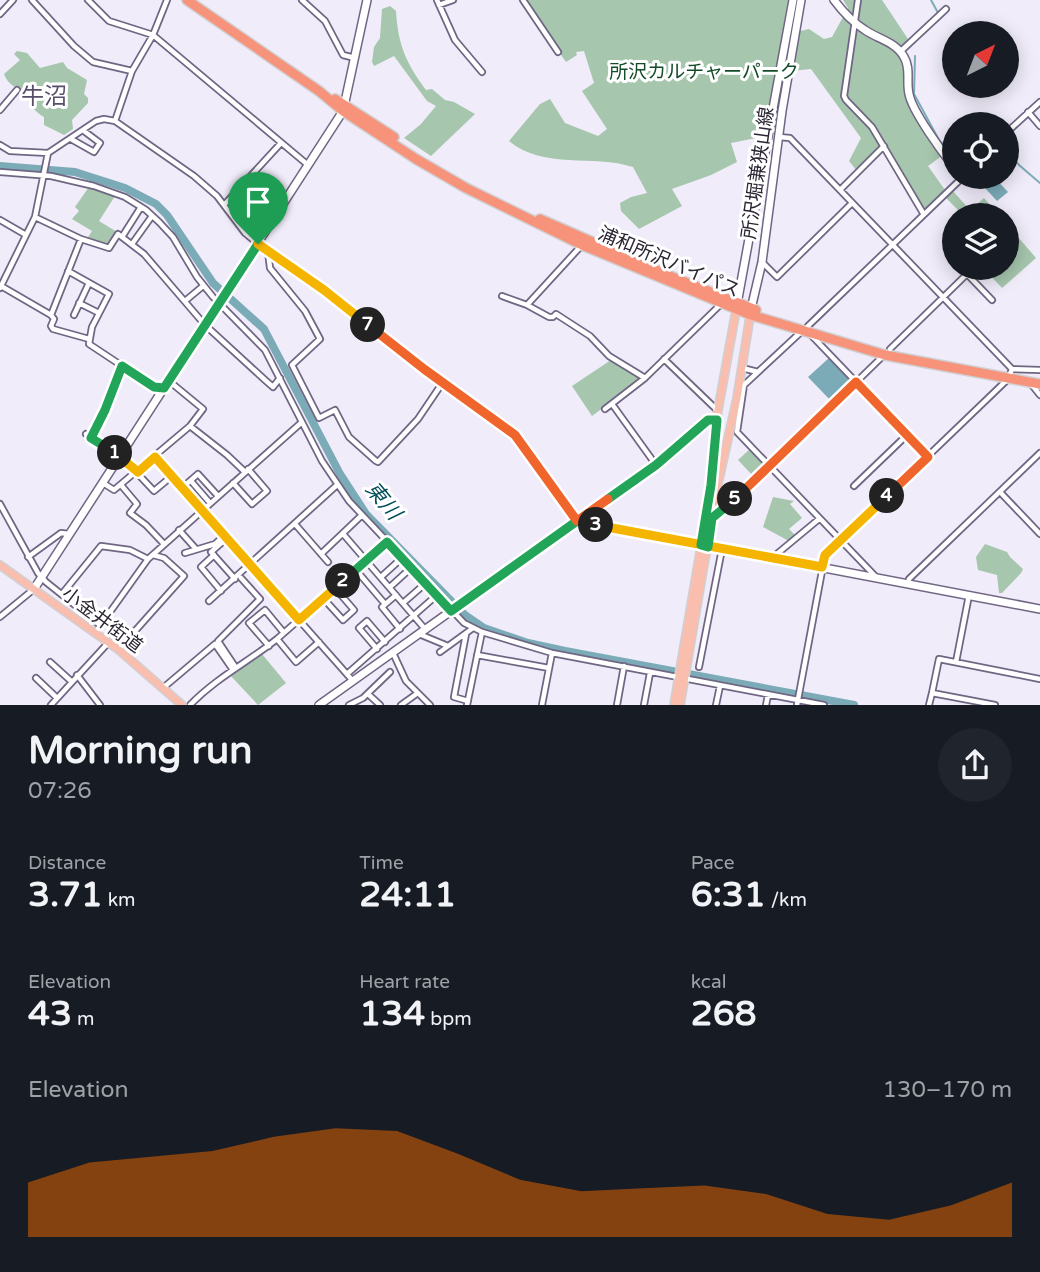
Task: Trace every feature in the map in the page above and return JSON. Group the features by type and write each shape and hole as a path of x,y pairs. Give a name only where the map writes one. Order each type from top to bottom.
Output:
{"highway":[{"name":"浦和所沢バイパス","path":"187,0 466,188 582,245 720,304 737,307"},
{"name":"浦和所沢バイパス","path":"344,108 429,160 528,214 737,307 887,352 1011,374 1037,382"}],"main road":[{"path":"680,705 682,677 704,546 718,410 737,307"},
{"path":"704,546 712,518 751,312"},
{"name":"小金井街道","path":"0,565 119,650 182,705"},
{"path":"674,705 682,677"}],"street":[{"path":"1,11 13,0"},
{"path":"32,0 74,46 93,62 132,71"},
{"path":"88,0 109,21 153,35 309,165"},
{"path":"115,121 132,71 153,35 167,0"},
{"path":"302,0 325,21 343,55 355,58"},
{"path":"0,617 34,589 344,108 367,0"},
{"path":"453,0 438,2 455,40 482,72"},
{"path":"523,0 558,52"},
{"name":"所沢堀兼狭山線","path":"737,307 793,0"},
{"name":"所沢堀兼狭山線","path":"751,312 762,262 778,137 801,0"},
{"path":"834,0 854,23 901,51 908,68 909,97 942,151"},
{"path":"858,0 844,96 873,127 923,213"},
{"path":"901,51 946,9"},
{"path":"0,110 17,90"},
{"path":"1019,121 1040,102"},
{"path":"1028,112 1040,126"},
{"path":"0,145 10,151 48,153 99,120 115,121 194,176 225,204 246,233 258,244 515,435 577,521 1040,609"},
{"path":"70,138 94,152 100,143 84,131"},
{"path":"778,137 790,138 943,297 1011,374"},
{"path":"225,204 281,143"},
{"path":"840,190 884,146"},
{"path":"48,153 35,217 1,285 51,315 54,319 51,326 53,329 89,339"},
{"path":"0,172 45,173 109,191 141,206 152,216 173,237 203,286 265,350 337,485 452,611 473,628 552,653 824,705"},
{"path":"877,578 737,432 744,386 949,189"},
{"path":"762,262 777,276 852,203"},
{"path":"122,237 141,206"},
{"path":"132,244 152,216"},
{"path":"35,217 81,239 109,248 118,234 144,254 205,325 273,387 280,378"},
{"path":"0,220 26,235"},
{"path":"51,315 81,239"},
{"path":"527,305 582,245"},
{"path":"268,251 270,268 305,311 320,339 292,365 319,418 335,410 349,437 376,461 378,462 412,427 443,382"},
{"path":"68,271 109,294 99,313 89,344 154,387 164,388"},
{"path":"712,518 769,467 967,274 992,300"},
{"path":"74,315 89,283"},
{"path":"185,300 203,286"},
{"path":"502,296 549,317 556,314 590,336 609,356 645,378"},
{"path":"79,303 99,313"},
{"path":"605,409 645,378 720,304"},
{"path":"806,329 928,457"},
{"path":"664,359 718,410"},
{"path":"122,366 105,410 89,436 121,456 154,491 172,476"},
{"path":"742,368 758,372"},
{"path":"798,701 825,555 1011,374 1040,370"},
{"path":"103,484 112,490 121,485 190,426 203,409 169,381"},
{"path":"1037,382 1040,395"},
{"path":"612,404 656,465"},
{"path":"318,705 656,465 708,420 717,420"},
{"path":"95,633 148,559 302,422"},
{"path":"190,426 246,471 267,492 252,504 233,483"},
{"path":"854,486 907,435"},
{"path":"908,584 909,579 1040,453"},
{"path":"155,457 353,681"},
{"path":"183,487 198,474 218,496"},
{"path":"191,481 210,503"},
{"path":"121,485 137,504 130,513 164,544"},
{"path":"209,601 238,578 337,485"},
{"path":"1000,492 1040,534"},
{"path":"0,504 28,557 42,577 100,625"},
{"path":"321,554 362,515"},
{"path":"771,559 819,519"},
{"path":"295,524 328,562"},
{"path":"179,530 196,549"},
{"path":"28,557 61,533 70,534"},
{"path":"344,535 414,616 422,632 449,646"},
{"path":"185,553 215,544 226,537"},
{"path":"226,537 211,552 260,599 218,640 234,669"},
{"path":"190,705 206,688 269,646 387,542"},
{"path":"62,594 101,546 130,550 148,559"},
{"path":"699,667 722,549"},
{"path":"119,650 184,576 164,558 153,555"},
{"path":"214,555 201,567 221,591"},
{"path":"381,577 403,557"},
{"path":"390,587 412,567"},
{"path":"356,570 385,604"},
{"path":"403,603 426,583"},
{"path":"323,598 343,620 354,610 335,589"},
{"path":"396,595 382,607 400,629"},
{"path":"347,674 437,595"},
{"path":"956,662 969,595"},
{"path":"269,646 249,623 265,610 284,633"},
{"path":"376,649 359,628 367,621 385,642"},
{"path":"440,652 473,628"},
{"path":"466,634 454,697 468,703 482,632"},
{"path":"276,639 296,662 319,642"},
{"path":"51,705 108,642"},
{"path":"163,688 215,644 234,669"},
{"path":"393,653 405,681 430,705"},
{"path":"542,705 552,653"},
{"path":"477,654 549,668"},
{"path":"929,705 939,659 1040,679"},
{"path":"50,663 71,681"},
{"path":"617,705 624,666"},
{"path":"349,705 368,694 390,672"},
{"path":"644,705 650,673"},
{"path":"77,675 100,705"},
{"path":"36,678 57,698"},
{"path":"716,705 720,686"},
{"path":"932,693 995,705"},
{"path":"368,694 380,705"},
{"path":"401,705 415,695"},
{"path":"766,705 768,695"}],"green space":[{"name":"所沢カルチャーパーク","path":"523,0 788,0 782,35 809,29 824,39 832,37 848,8 843,0 882,0 908,39 897,51 905,64 906,91 942,153 928,166 942,189 952,190 964,203 951,203 941,193 924,210 884,144 857,171 849,161 861,138 811,69 781,72 768,125 761,137 731,143 737,162 672,189 682,206 639,229 621,211 620,203 647,193 633,167 618,163 553,159 523,150 509,141 540,104 550,99 565,123 598,136 607,129 582,91 594,83 584,51 576,52 577,55 566,62"},
{"path":"390,6 396,11 404,53 426,90 432,89 445,100 475,114 431,156 404,138 421,124 436,106 427,101 394,56 374,66 372,62 374,47 380,38 382,9"},
{"path":"17,51 27,53 40,68 63,62 67,68 87,80 84,94 88,103 72,120 73,129 64,135 44,125 44,117 6,78 4,74 20,60 14,54"},
{"path":"89,187 115,196 99,221 117,232 108,245 87,239 92,231 72,219 79,211 75,207"},
{"path":"1019,238 1036,258 1019,273"},
{"path":"994,280 1011,280 1002,288"},
{"path":"611,360 642,379 592,416 572,386"},
{"path":"750,449 767,467 755,478 738,460"},
{"path":"773,497 794,501 790,504 802,518 789,529 796,536 789,541 763,527"},
{"path":"985,544 1007,552 1023,569 1002,593 999,593 997,575 978,570 976,557"},
{"path":"262,654 286,683 258,705 229,674"}],"water":[{"path":"986,189 1005,189 1008,192 997,201"},
{"path":"829,358 852,382 832,402 808,377"}],"waterway":[{"path":"931,0 937,11"},
{"path":"915,56 914,94 942,144"},
{"path":"1019,165 1040,183"},
{"name":"東川","path":"0,166 75,172 125,188 156,204 167,215 213,283 264,329 340,474 366,514 465,615 484,628 528,643 565,651 854,705"}],"district":[{"name":"牛沼","path":"44,97"}],"route":[{"path":"258,244 164,388 154,387 122,366 91,438 121,456 138,472 155,457 299,620 387,542 451,611 577,521 708,547 822,567 825,555 928,457 856,382 712,518 708,547 701,545 711,485 717,420 712,419 656,465 577,521 508,428 424,369 324,290 258,244"}]}
